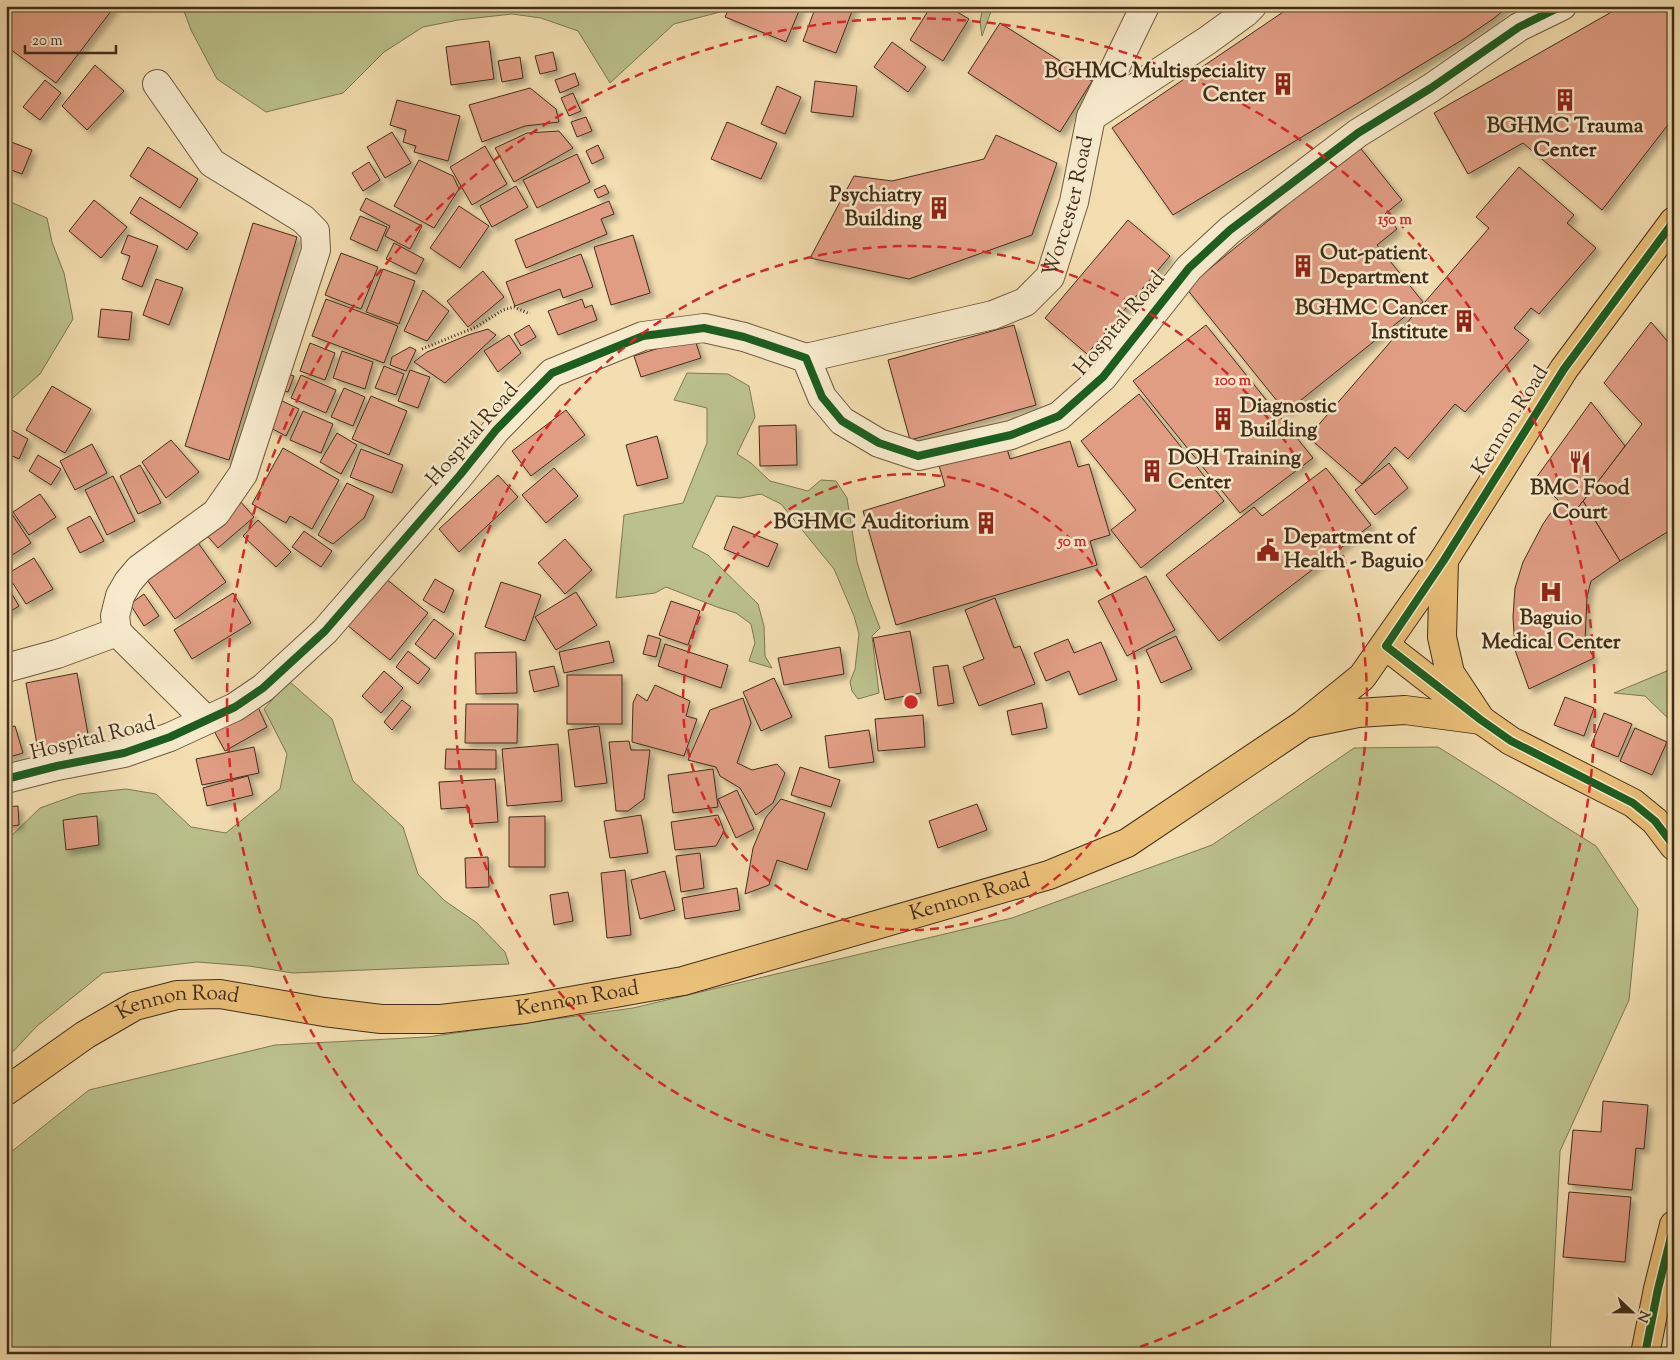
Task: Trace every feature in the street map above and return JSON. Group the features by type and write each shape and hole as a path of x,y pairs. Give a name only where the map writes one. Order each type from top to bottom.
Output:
{"main road":[{"name":"Kennon Road","path":"6,1091 85,1035 118,1016 136,1006 178,995 220,994 324,1012 381,1019 441,1019 524,1009 684,981 1049,875 1127,843 1304,724 1362,677 1386,646 1444,560 1564,369 1674,221"},
{"path":"1444,560 1442,637 1450,673 1481,720"},
{"path":"1386,646 1481,720 1512,741 1633,803 1655,821 1674,846"},
{"path":"1304,724 1358,712 1405,710 1481,720"},
{"path":"1645,1354 1658,1289 1674,1225"}],"street":[{"name":"Worcester Road","path":"806,358 993,314 1025,302 1050,276 1074,202 1091,117 1145,6"},
{"path":"1091,117 1208,40 1245,14 1252,6"},
{"name":"Hospital Road","path":"6,779 57,766 124,753 170,737 235,706 263,688 326,631 460,475 496,430 552,373 643,336 704,328 744,337 806,358 822,398 842,421 878,443 918,456 1011,435 1059,416 1103,377 1189,268 1230,230 1358,133 1431,88 1519,27 1562,6"},
{"path":"6,668 57,654 117,632 115,616 120,596 128,582 139,569 216,512 243,474 316,250 315,230 303,219 212,162 157,84"},
{"name":"Hospital Road","path":"117,632 206,720"}],"path":[{"path":"422,350 476,328 503,310 514,307 530,314"}],"green space":[{"path":"182,6 722,6 720,12 674,24 610,83 578,31 541,18 512,14 458,20 423,27 384,52 343,93 266,112 217,79 191,30"},
{"path":"983,6 993,6 982,36 980,22"},
{"path":"6,200 47,218 52,242 64,273 73,319 40,374 6,404"},
{"path":"687,373 728,374 749,386 755,417 737,454 751,463 770,481 808,491 821,480 836,481 847,498 857,562 880,628 872,636 879,693 858,699 852,691 850,682 855,669 859,634 854,616 834,569 781,504 761,494 740,498 716,496 692,547 708,555 758,604 764,626 765,656 772,668 749,661 755,643 751,624 736,613 666,587 655,593 616,598 624,515 683,503 707,443 707,408 674,400"},
{"path":"1674,668 1674,724 1645,696 1614,693"},
{"path":"289,681 332,719 353,781 403,827 418,874 445,901 477,923 505,952 509,964 293,973 249,966 197,962 103,973 37,1026 6,1059 6,841 40,808 79,794 126,789 156,794 191,827 226,833 280,789 287,754 264,709"},
{"path":"1438,747 1596,846 1638,909 1629,1000 1560,1151 1550,1354 6,1354 6,1156 89,1090 275,1045 427,1037 633,1008 1012,918 1212,845 1354,748"}],"building":[{"path":"6,6 115,6 56,83 6,46"},
{"path":"730,6 801,6 786,42 725,17"},
{"path":"816,6 854,6 836,53 803,41"},
{"path":"931,6 947,6 969,19 943,61 910,40"},
{"name":"BGHMC Multispeciality Center","path":"1292,6 1509,6 1462,40 1173,215 1112,128"},
{"name":"BGHMC Trauma Center","path":"1622,6 1674,6 1674,117 1602,210 1523,143 1468,174 1434,113"},
{"path":"1000,23 1092,81 1060,132 968,73"},
{"path":"489,41 494,79 451,85 446,47"},
{"path":"892,42 926,67 908,92 874,67"},
{"path":"553,52 557,70 540,74 535,56"},
{"path":"520,57 523,78 502,82 498,61"},
{"path":"95,65 124,91 87,130 62,106"},
{"path":"575,73 579,85 560,93 555,80"},
{"path":"45,80 61,93 40,120 23,107"},
{"path":"815,81 857,86 853,117 811,112"},
{"path":"777,86 801,97 785,134 761,124"},
{"path":"530,88 556,109 559,122 525,126 482,142 469,105"},
{"path":"573,93 581,111 569,116 561,98"},
{"path":"397,100 460,116 448,161 414,152 416,146 403,142 406,130 390,125"},
{"path":"586,117 592,131 577,137 571,122"},
{"path":"727,122 777,143 761,179 711,159"},
{"path":"559,131 573,148 514,182 495,148 527,133"},
{"path":"392,132 411,163 385,178 367,147"},
{"name":"Psychiatry Building","path":"996,135 1057,163 1032,235 909,279 810,258 854,176 892,181 984,159"},
{"path":"6,140 32,150 22,174 6,168"},
{"path":"598,145 604,158 592,164 586,151"},
{"name":"Out-patient Department","path":"1358,145 1402,200 1385,214 1397,229 1377,245 1423,302 1286,412 1186,288"},
{"path":"485,146 507,184 472,205 450,167"},
{"path":"148,147 198,179 180,208 130,176"},
{"path":"577,154 590,182 537,208 523,180"},
{"path":"419,160 453,176 459,189 434,228 394,206"},
{"path":"369,162 380,180 363,191 352,173"},
{"name":"BGHMC Cancer Institute","path":"1519,167 1574,215 1567,223 1596,248 1539,314 1531,308 1514,328 1529,340 1465,412 1455,404 1408,459 1395,447 1362,484 1308,437 1489,228 1476,217"},
{"path":"605,185 609,193 598,198 594,190"},
{"path":"516,186 528,207 492,227 480,206"},
{"path":"140,197 198,233 187,250 130,213"},
{"path":"366,198 422,226 410,249 385,236 390,226 360,210"},
{"path":"94,200 127,227 101,258 69,231"},
{"path":"609,201 614,214 601,219 607,234 526,268 515,240"},
{"path":"459,206 489,226 460,268 430,248"},
{"path":"360,216 387,227 377,251 350,239"},
{"path":"1128,220 1170,256 1087,354 1045,318"},
{"path":"253,223 297,237 229,460 185,446"},
{"path":"128,235 158,246 142,287 122,279 130,256 121,253"},
{"path":"633,235 650,293 611,305 594,247"},
{"path":"394,243 424,259 416,274 386,259"},
{"path":"341,253 378,267 361,309 325,295"},
{"path":"581,254 593,287 563,298 560,289 515,306 506,282"},
{"path":"383,269 415,281 399,324 366,312"},
{"path":"483,271 504,297 468,327 447,301"},
{"path":"156,279 183,288 169,325 143,315"},
{"path":"423,290 449,311 427,341 404,331"},
{"path":"326,299 398,326 384,363 312,336"},
{"path":"582,299 585,308 592,305 597,320 558,335 548,311"},
{"path":"101,309 132,312 129,340 98,337"},
{"path":"1651,322 1674,349 1674,537 1669,531 1620,561 1583,501 1642,424 1604,383"},
{"path":"529,325 536,337 521,346 514,334"},
{"path":"1014,325 1036,405 910,440 888,360"},
{"name":"Diagnostic Building","path":"1206,325 1313,458 1240,513 1133,381"},
{"path":"488,329 496,335 445,383 414,362 427,352"},
{"path":"509,335 521,353 498,372 484,351"},
{"path":"694,337 701,358 641,377 634,356"},
{"path":"310,343 335,353 325,380 300,371"},
{"path":"410,347 416,350 406,371 390,365 392,357"},
{"path":"342,351 373,362 365,389 333,378"},
{"path":"384,366 404,374 396,395 375,388"},
{"path":"410,370 430,377 418,408 398,401"},
{"path":"284,373 294,376 288,392 279,389"},
{"path":"301,375 336,390 326,413 291,398"},
{"path":"52,386 91,409 65,453 26,430"},
{"path":"344,388 365,397 353,426 331,417"},
{"name":"DOH Training Center","path":"1139,394 1224,501 1141,568 1111,530 1136,510 1081,441"},
{"path":"371,396 407,411 389,455 352,439"},
{"path":"278,399 299,409 286,436 265,425"},
{"name":"BMC Food Court","path":"1591,402 1625,446 1574,513 1536,478"},
{"path":"566,410 585,435 531,476 512,451"},
{"path":"303,411 333,424 321,453 290,440"},
{"path":"796,425 797,465 760,466 759,426"},
{"path":"12,430 28,439 19,459 6,453 6,445"},
{"path":"337,433 357,445 341,474 320,462"},
{"path":"657,436 668,478 637,486 626,445"},
{"path":"171,440 199,472 166,498 142,462"},
{"name":"BGHMC Auditorium","path":"1070,441 1078,467 1089,464 1110,535 1090,541 1097,565 896,625 863,511 945,486 938,462 1005,442 1010,459"},
{"path":"92,444 107,473 75,490 60,461"},
{"path":"283,448 339,480 312,529 290,516 286,523 252,504"},
{"path":"361,449 403,465 392,493 350,477"},
{"path":"38,455 61,469 51,485 29,471"},
{"path":"1389,463 1408,488 1375,515 1355,490"},
{"path":"140,465 161,503 138,514 120,476"},
{"path":"554,468 578,496 546,523 522,495"},
{"name":"Department of Health - Baguio","path":"1326,468 1371,525 1219,641 1166,575 1254,507 1262,516"},
{"path":"498,475 518,497 459,552 439,529"},
{"path":"113,476 135,521 107,535 85,490"},
{"path":"347,483 374,496 364,518 333,544 318,535"},
{"path":"40,494 56,517 29,535 13,512"},
{"path":"240,501 254,517 218,548 204,532"},
{"name":"Baguio Medical Center","path":"1559,501 1574,513 1583,501 1620,561 1591,581 1587,597 1585,641 1594,658 1529,689 1515,650 1513,617 1515,588 1523,562 1543,524"},
{"path":"6,505 31,543 6,559"},
{"path":"90,516 104,541 80,553 67,528"},
{"path":"258,520 291,552 276,567 243,536"},
{"path":"733,526 778,544 768,567 724,549"},
{"path":"304,531 332,551 321,567 292,547"},
{"path":"191,533 226,582 175,619 140,570"},
{"path":"565,539 592,570 565,594 538,563"},
{"path":"34,558 53,589 26,604 7,574"},
{"path":"1146,576 1175,630 1127,656 1098,601"},
{"path":"385,578 428,613 390,660 347,625"},
{"path":"435,579 454,590 444,613 423,600"},
{"path":"501,582 541,595 525,641 485,627"},
{"path":"6,584 19,606 6,614"},
{"path":"576,592 597,625 556,650 535,617"},
{"path":"233,593 251,623 192,659 174,630"},
{"path":"144,594 159,616 144,626 130,604"},
{"path":"995,598 1014,648 1020,646 1035,684 979,706 963,667 984,659 965,610"},
{"path":"671,601 700,611 688,645 659,635"},
{"path":"434,619 454,634 435,659 415,644"},
{"path":"910,631 921,693 885,700 873,638"},
{"path":"648,635 661,639 656,657 643,654"},
{"path":"1176,636 1192,669 1161,683 1146,650"},
{"path":"1068,639 1074,653 1101,642 1117,680 1079,695 1069,671 1046,681 1034,653"},
{"path":"609,641 614,662 564,673 559,652"},
{"path":"665,644 728,665 721,688 658,666"},
{"path":"840,647 844,674 784,685 778,658"},
{"path":"408,651 430,669 418,684 396,667"},
{"path":"516,652 517,693 476,694 475,653"},
{"path":"948,665 954,703 938,706 933,667"},
{"path":"554,666 559,686 534,692 529,671"},
{"path":"384,671 403,688 381,713 362,696"},
{"path":"77,673 89,740 38,750 26,683"},
{"path":"567,675 622,675 622,724 567,724"},
{"path":"774,678 792,717 761,731 743,692"},
{"path":"655,685 690,701 686,716 697,719 684,756 632,742 633,703 637,694 647,701"},
{"path":"1565,697 1594,708 1584,736 1554,725"},
{"path":"743,698 751,723 737,763 752,770 777,764 785,773 773,803 756,815 740,788 720,776 716,767 688,760 710,710"},
{"path":"402,700 411,707 392,730 384,722"},
{"path":"1042,703 1047,728 1012,735 1007,711"},
{"path":"466,704 518,704 517,743 465,743"},
{"path":"257,705 267,727 225,751 213,729"},
{"path":"1604,713 1632,724 1618,757 1591,746"},
{"path":"923,715 925,747 878,751 875,719"},
{"path":"15,726 23,753 6,758 6,728"},
{"path":"599,726 607,783 575,787 568,730"},
{"path":"1635,728 1667,742 1652,775 1620,761"},
{"path":"869,730 874,762 829,768 825,736"},
{"path":"629,741 631,750 650,750 644,799 628,811 616,811 609,742"},
{"path":"558,744 562,801 507,806 502,749"},
{"path":"254,747 259,773 202,785 196,759"},
{"path":"446,749 496,750 496,769 445,769"},
{"path":"800,767 840,780 831,807 791,795"},
{"path":"713,769 718,807 673,813 668,775"},
{"path":"248,776 253,795 207,806 203,788"},
{"path":"495,779 498,822 470,824 469,807 441,809 439,782"},
{"path":"737,790 754,829 736,838 718,799"},
{"path":"781,799 825,813 807,870 777,860 769,885 745,894 753,848 766,817"},
{"path":"977,804 987,830 938,848 929,821"},
{"path":"18,806 19,825 6,827 6,807"},
{"path":"641,815 648,853 610,858 604,821"},
{"path":"718,815 724,831 716,846 675,850 671,822"},
{"path":"97,816 99,845 66,850 63,820"},
{"path":"545,816 545,867 509,867 509,817"},
{"path":"700,853 704,888 681,892 676,856"},
{"path":"488,857 489,887 466,888 465,858"},
{"path":"625,870 631,935 607,938 601,873"},
{"path":"665,871 675,910 640,919 631,880"},
{"path":"737,888 740,910 685,919 682,898"},
{"path":"568,892 573,921 554,925 550,895"},
{"path":"1603,1101 1648,1105 1644,1149 1636,1148 1632,1190 1568,1184 1573,1130 1601,1132"},
{"path":"1569,1192 1631,1197 1625,1262 1563,1257"}],"cycle path":[{"path":"6,779 57,766 124,753 170,737 235,707 263,688 325,631 460,475 496,430 552,373 643,336 704,328 744,337 806,358 822,397 842,421 879,443 918,456 1011,435 1059,416 1103,377 1189,268 1230,230 1358,133 1431,88 1519,27 1562,6"},
{"path":"1674,221 1564,369 1444,560 1386,646 1511,741 1633,803 1655,821 1674,846"},
{"path":"1645,1354 1658,1289 1674,1225"}],"place":[{"name":"BGHMC Multispeciality Center","path":"1283,84"},
{"name":"BGHMC Trauma Center","path":"1565,100"},
{"name":"Psychiatry Building","path":"939,208"},
{"name":"Out-patient Department","path":"1303,266"},
{"name":"BGHMC Cancer Institute","path":"1464,321"},
{"name":"Diagnostic Building","path":"1223,419"},
{"name":"BMC Food Court","path":"1580,462"},
{"name":"DOH Training Center","path":"1152,471"},
{"name":"BGHMC Auditorium","path":"986,523"},
{"name":"Department of Health - Baguio","path":"1268,550"},
{"name":"Baguio Medical Center","path":"1551,592"}]}
